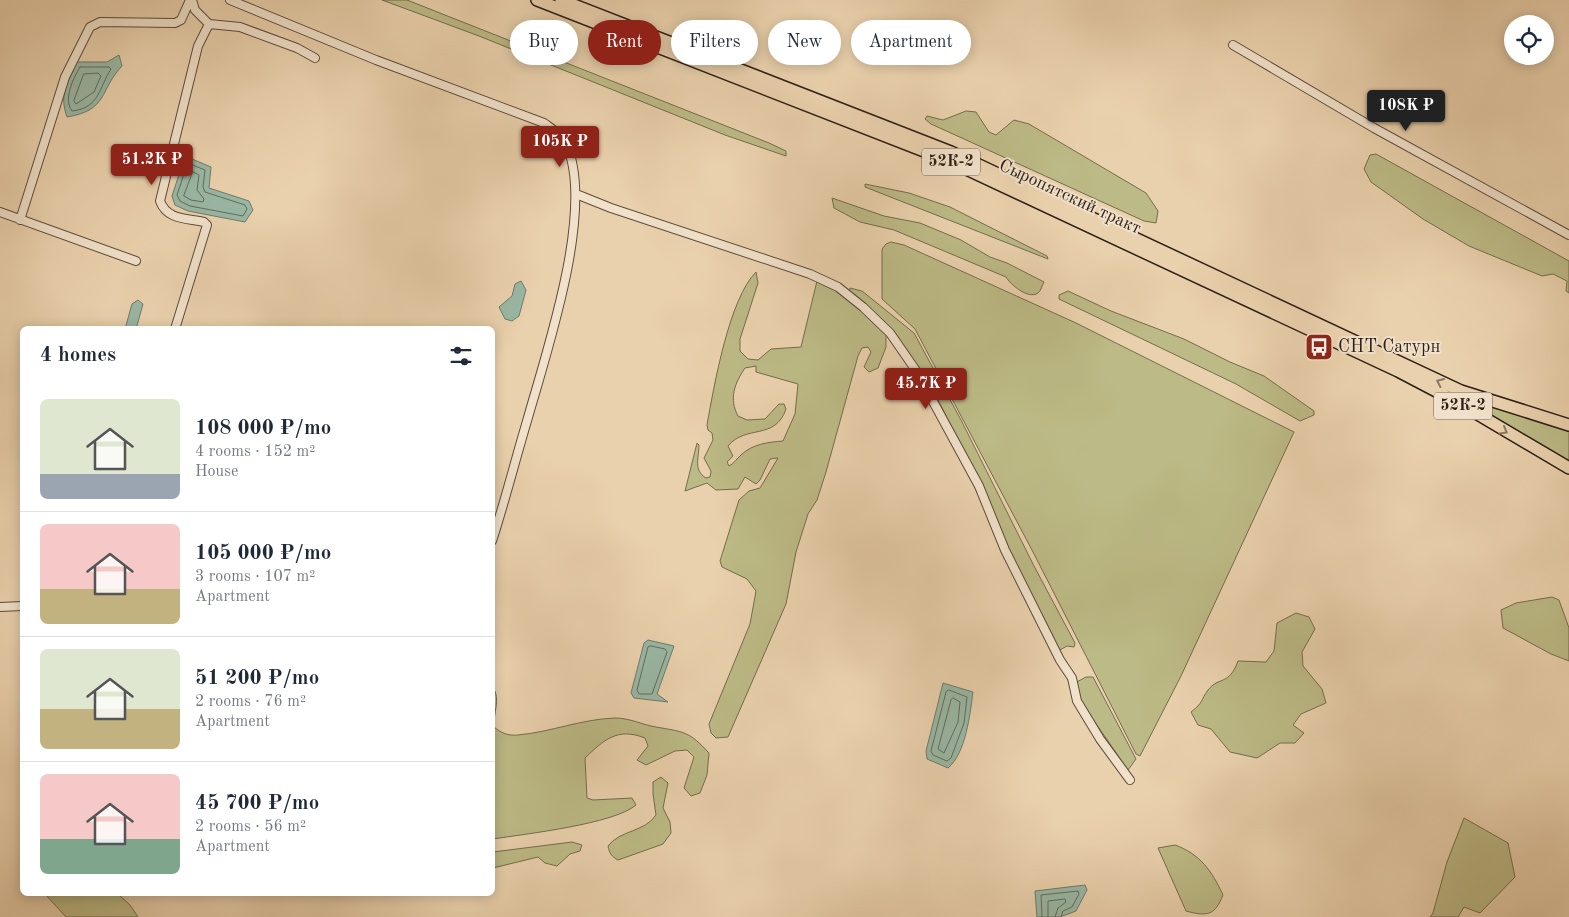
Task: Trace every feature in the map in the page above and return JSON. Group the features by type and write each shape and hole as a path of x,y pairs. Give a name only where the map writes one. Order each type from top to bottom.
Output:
{"main road":[{"name":"Сыропятский тракт","path":"538,0 891,137 1014,190 1380,362 1459,403 1569,468"},
{"name":"Сыропятский тракт","path":"561,0 952,152 1461,391 1569,425"}],"street":[{"path":"191,0 195,10 209,24 240,27 297,48 315,58"},
{"path":"20,220 53,109 65,77 90,27 100,22 176,23 184,16 191,0"},
{"path":"230,0 376,60 544,124 557,132 565,143 576,194 569,258 558,313 495,531"},
{"path":"176,326 207,225 204,222 175,217 164,210 160,201 198,46 209,24"},
{"path":"1233,45 1383,132 1569,235"},
{"path":"576,194 611,208 810,274 838,287 890,333 917,372 980,486 1004,550 1060,660 1072,678 1077,701 1100,739 1130,780"},
{"path":"0,212 136,260"},
{"path":"0,607 20,606"}],"shaded area":[{"path":"382,0 407,0 510,41 510,48"},
{"path":"551,65 572,65 769,143 786,151 786,156 725,135"},
{"path":"966,111 976,112 989,132 996,135 1014,120 1029,124 1146,193 1158,211 1156,223 1144,221 931,124 925,119 927,116 943,120"},
{"path":"1376,154 1569,261 1569,293 1566,291 1567,281 1553,274 1542,276 1469,246 1423,219 1371,182 1364,169 1370,155"},
{"path":"865,184 909,193 950,207 1047,256 1048,259 865,187"},
{"path":"832,198 884,216 920,223 961,240 990,257 1007,263 1044,282 1038,293 1034,295 1025,293 1015,287 1006,277 894,230 860,222 834,208"},
{"path":"891,242 904,245 1076,323 1294,432 1181,676 1140,756 1136,754 1033,552 915,329 882,299 882,249"},
{"path":"756,272 758,283 740,339 740,351 748,359 758,360 771,349 801,347 817,281 836,289 872,317 886,332 886,347 878,368 869,372 864,367 871,352 868,347 862,348 858,356 826,472 817,500 808,514 796,552 786,604 728,737 716,738 711,733 709,724 750,624 756,591 747,579 722,567 720,561 739,500 749,491 760,488 778,458 770,459 760,480 756,484 745,477 738,489 716,490 707,483 685,491 697,443 699,445 699,471 706,478 710,477 711,471 704,458 713,440 712,433 708,430 707,425 710,408 730,322 746,285","holes":["756,366 756,372 798,384 795,414 783,441 766,443 750,448 729,466 727,462 733,456 728,446 735,439 743,435 768,429 775,425 781,419 786,409 784,404 779,404 765,419 747,420 738,416 733,398 738,380 745,368"]},
{"path":"850,288 862,291 914,333 961,420 1075,643 1074,647 1067,646 1058,651 1007,548 979,480 936,396 888,325 849,293"},
{"path":"1068,291 1111,311 1184,339 1230,362 1264,376 1314,411 1314,415 1300,421 1236,384 1059,299 1059,295"},
{"path":"1422,377 1569,431 1569,463"},
{"path":"1552,597 1559,600 1569,628 1569,661 1551,654 1503,628 1501,610 1516,603"},
{"path":"1296,613 1309,617 1315,629 1302,652 1303,666 1322,689 1326,703 1301,714 1293,725 1304,733 1295,743 1280,743 1257,758 1230,752 1211,729 1198,725 1191,712 1200,704 1212,686 1231,674 1238,661 1266,662 1274,651 1277,623"},
{"path":"1086,677 1093,677 1136,759 1128,770 1079,699 1075,683"},
{"path":"495,692 497,701 495,715"},
{"path":"603,719 626,719 691,736 709,753 707,775 700,793 691,796 684,788 694,757 687,750 675,751 646,765 637,760 648,746 645,738 626,734 612,737 585,758 587,798 593,800 632,798 636,805 625,812 609,818 547,831 495,839 495,728 502,732 514,735"},
{"path":"661,777 668,783 663,808 670,822 671,833 663,844 618,860 614,858 608,846 619,837 646,825 656,815 653,782"},
{"path":"1464,818 1508,843 1515,877 1480,913 1464,907 1458,917 1430,917 1433,913 1447,862"},
{"path":"572,842 582,845 580,851 570,854 557,866 545,863 538,857 495,868 495,852"},
{"path":"1175,845 1198,858 1210,871 1219,886 1223,895 1217,907 1210,913 1200,914 1186,911 1158,848"},
{"path":"47,896 120,896 130,905 138,917 66,917"}],"water":[{"path":"119,55 122,66 97,104 80,114 67,117 64,102 65,89 77,62 107,62"},
{"path":"185,156 211,167 209,188 249,201 253,210 245,222 188,211 175,205 172,196"},
{"path":"521,281 526,290 519,316 512,321 505,319 499,307 512,296 515,284"},
{"path":"138,300 143,304 137,326 126,326 132,304"},
{"path":"648,640 674,646 657,694 668,702 634,698 631,693 644,643"},
{"path":"943,683 973,692 969,722 963,743 959,753 948,768 927,759 926,751"},
{"path":"1085,885 1087,890 1076,911 1060,917 1037,917 1035,891"}],"place":[{"name":"СНТ Сатурн","path":"1319,347"}]}
